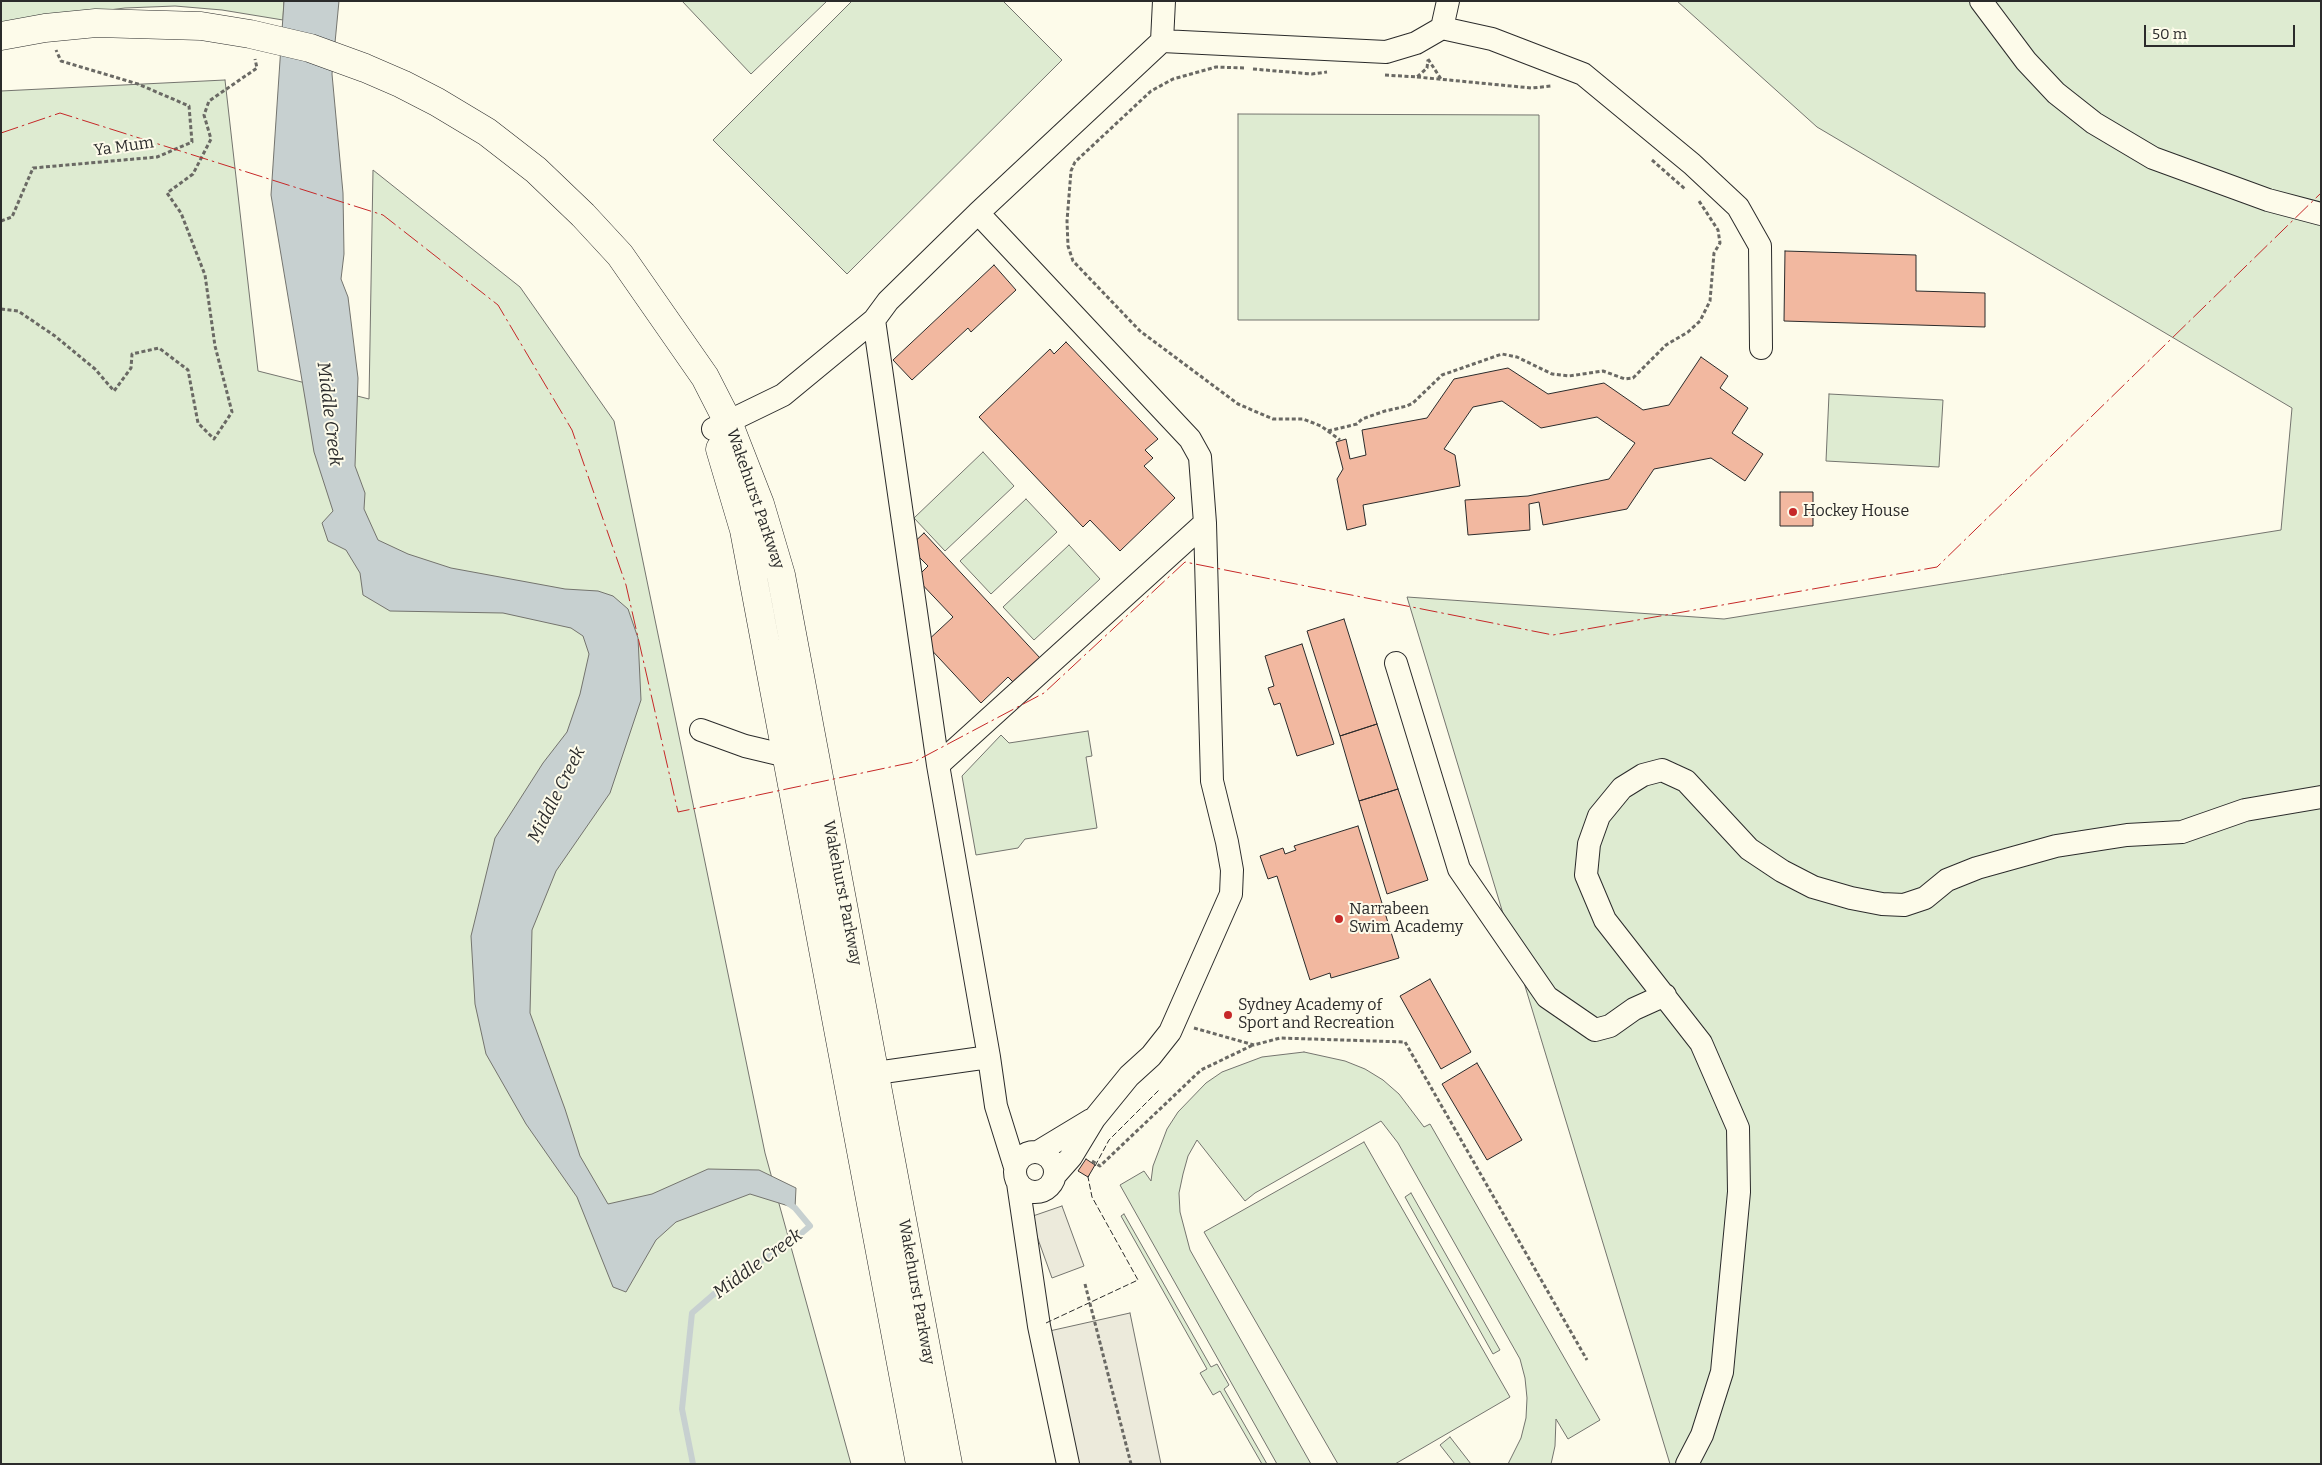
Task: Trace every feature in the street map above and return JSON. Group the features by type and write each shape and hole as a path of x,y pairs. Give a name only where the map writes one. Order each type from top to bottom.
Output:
{"main road":[{"name":"Wakehurst Parkway","path":"1,36 45,28 96,23 164,23 201,26 250,34 310,48 365,68 437,102 487,132 536,170 583,215 620,255 705,377 720,425 730,478 744,530 920,1464"},
{"name":"Wakehurst Parkway","path":"720,425 760,504 781,575 948,1464"}],"street":[{"path":"720,425 783,395 874,320 888,301 978,212 1162,42 1164,1"},
{"path":"1162,42 1386,52 1424,50 1442,28 1448,1"},
{"path":"1981,1 2026,61 2056,93 2094,123 2153,158 2268,200 2321,214"},
{"path":"1442,28 1492,39 1583,74 1692,164 1738,207 1760,246 1761,348"},
{"path":"978,212 1190,439 1200,457 1206,523 1212,781 1232,870 1231,894 1170,1032 1150,1056 1129,1076 1094,1119 1076,1148 1056,1174 1051,1185 1040,1192 1028,1191 1016,1175"},
{"path":"874,320 938,764 990,1057 996,1106 1016,1175 1039,1326 1068,1464"},
{"path":"938,764 1206,523"},
{"path":"1396,664 1459,869 1547,997 1595,1030 1610,1026 1634,1009 1665,995"},
{"path":"702,730 745,746 787,756"},
{"path":"1687,1464 1702,1435 1722,1372 1739,1192 1738,1128 1701,1043 1605,920 1586,875 1589,844 1599,816 1622,788 1643,775 1662,770 1686,781 1749,849 1782,871 1813,887 1882,904 1904,904 1925,898 1948,880 1977,868 2056,846 2127,835 2182,832 2245,810 2321,797"},
{"path":"794,791 815,844 860,1053 876,1073"},
{"path":"876,1073 990,1057"},
{"path":"854,1115 876,1073"},
{"path":"996,1106 1020,1145 1050,1157 1056,1174"},
{"path":"1016,1175 1021,1157 1035,1152 1094,1119"}],"path":[{"name":"Ya Mum","path":"1,221 12,217 33,168 157,157 192,142 189,106 138,84 61,61 45,28"},
{"path":"1,309 18,311 55,336 95,369 114,391 131,368 132,354 159,348 188,370 198,423 214,439 232,412 215,346 205,275 182,213 166,192 193,174 211,139 204,115 209,101 257,68 250,34"},
{"path":"1417,77 1427,68 1424,50"},
{"path":"1424,50 1441,79"},
{"path":"1333,71 1312,74 1216,68 1173,79 1151,91 1075,162 1071,172 1067,221 1068,246 1073,261 1140,331 1238,404 1273,419 1303,419 1328,431 1340,440"},
{"path":"1380,74 1532,88 1553,85"},
{"path":"1650,157 1655,164 1690,193"},
{"path":"1328,431 1356,424 1362,419 1385,411 1407,406 1419,398 1442,375 1502,354 1516,356 1552,374 1569,376 1604,371 1625,379 1633,378 1666,345 1688,332 1700,321 1710,301 1714,253 1720,244 1718,230 1698,199"},
{"path":"1175,1020 1206,1033 1254,1045"},
{"path":"1076,1148 1100,1166 1201,1070 1254,1045 1280,1038 1405,1042 1587,1360"},
{"path":"1085,1284 1131,1464"}],"green space":[{"path":"1,1 284,1 283,20 222,10 175,6 125,8 1,23"},
{"path":"682,1 827,1 751,74"},
{"path":"852,1 1003,1 1062,60 847,274 713,140"},
{"path":"1677,1 2321,1 2321,1464 1670,1464 1407,597 1724,619 2281,530 2292,408 1817,127"},
{"path":"225,80 258,371 369,399 373,170 520,287 614,421 765,1153 851,1464 1,1464 1,91"},
{"path":"1238,114 1539,115 1539,320 1238,320"},
{"path":"1829,394 1943,400 1939,467 1826,461"},
{"path":"983,452 1014,486 945,551 914,518"},
{"path":"1026,499 1057,532 991,594 960,561"},
{"path":"1069,545 1100,579 1034,640 1003,607"},
{"path":"1088,731 1092,756 1086,757 1097,828 1025,839 1018,848 976,855 962,776 1001,735 1009,743"},
{"path":"1304,1052 1345,1061 1365,1069 1383,1080 1399,1094 1424,1127 1430,1124 1600,1420 1568,1439 1556,1419 1555,1446 1551,1464 1508,1464 1521,1438 1526,1418 1525,1378 1520,1359 1398,1143 1381,1121 1255,1193 1245,1201 1197,1140 1188,1156 1179,1193 1180,1212 1190,1250 1311,1464 1277,1464 1120,1185 1144,1171 1151,1181 1153,1166 1167,1129 1178,1112 1206,1083 1222,1072 1262,1057"},
{"path":"1364,1142 1510,1397 1395,1464 1338,1464 1204,1232"},
{"path":"1411,1193 1500,1350 1493,1354 1405,1197"},
{"path":"1124,1214 1211,1367 1217,1364 1229,1385 1224,1389 1267,1464 1262,1464 1220,1391 1213,1395 1200,1373 1207,1369 1121,1216"},
{"path":"1450,1437 1471,1464 1455,1464 1440,1445"}],"shaded area":[{"path":"1062,1206 1084,1266 1052,1278 1030,1217"},
{"path":"1130,1313 1161,1464 1068,1464 1045,1332"}],"water":[{"path":"284,1 339,1 332,74 343,193 344,254 341,279 348,297 358,378 355,466 365,493 364,509 378,540 408,554 451,568 565,589 598,591 613,596 628,609 638,638 641,700 610,793 556,871 532,930 530,1013 580,1156 608,1204 652,1194 708,1169 759,1170 796,1188 795,1208 750,1194 676,1222 656,1240 626,1292 613,1287 577,1197 526,1124 486,1054 475,1004 471,936 495,838 543,763 567,732 580,694 589,654 583,636 571,628 503,613 390,611 363,595 360,573 346,550 328,541 322,523 333,511 314,452 271,195"}],"building":[{"path":"1785,251 1916,255 1916,291 1985,293 1985,327 1784,321"},
{"path":"994,265 1016,290 971,332 968,328 912,380 893,360"},
{"path":"1066,342 1158,439 1145,450 1153,458 1144,466 1175,498 1120,551 1090,520 1083,527 979,417 1050,349 1054,354"},
{"path":"1701,357 1728,376 1720,388 1748,408 1732,433 1763,454 1745,481 1711,458 1654,469 1627,509 1543,525 1539,502 1529,504 1530,530 1468,535 1465,500 1528,496 1609,479 1635,443 1597,417 1541,428 1502,401 1473,407 1444,449 1455,455 1460,486 1363,505 1366,525 1347,530 1337,479 1343,469 1336,442 1346,439 1350,459 1366,455 1362,430 1427,418 1454,379 1508,368 1548,394 1604,383 1643,410 1669,405"},
{"path":"1780,492 1813,492 1813,526 1780,526"},
{"path":"924,533 1040,658 1014,683 1008,677 981,703 925,643 953,617 916,578 928,566 909,547"},
{"path":"1344,619 1377,724 1340,736 1307,631"},
{"path":"1302,644 1334,744 1297,756 1280,703 1274,705 1268,688 1274,686 1265,656"},
{"path":"1377,724 1398,789 1359,801 1340,736"},
{"path":"1398,789 1428,880 1387,894 1359,801"},
{"name":"Narrabeen Swim Academy","path":"1358,826 1399,958 1331,978 1330,973 1310,980 1277,876 1268,879 1260,856 1283,848 1285,854 1296,850 1294,846"},
{"path":"1430,979 1471,1052 1441,1069 1400,996"},
{"path":"1477,1063 1522,1140 1487,1160 1442,1084"},
{"path":"1086,1159 1095,1165 1088,1177 1078,1171"}],"waterway":[{"name":"Middle Creek","path":"693,1464 682,1409 692,1313 736,1275 784,1248 810,1226 795,1208 788,1203"}],"fence":[{"path":"1095,1166 1109,1140 1160,1089"},
{"path":"1046,1323 1138,1280 1092,1197 1088,1177 1090,1174"}],"power":[{"path":"1,133 60,113 383,215 498,305 572,430 626,585 678,812 914,762 1044,693 1185,562 1553,635 1937,567 2321,193"}],"place":[{"name":"Hockey House","path":"1793,512"},
{"name":"Narrabeen Swim Academy","path":"1339,919"},
{"name":"Sydney Academy of Sport and Recreation","path":"1228,1015"}]}
